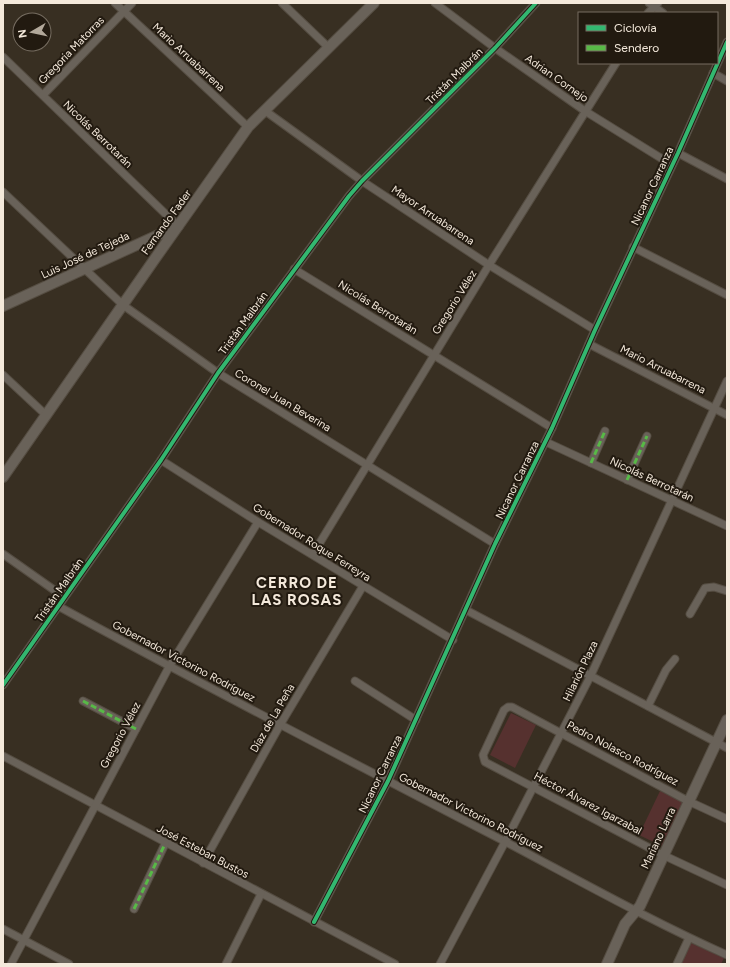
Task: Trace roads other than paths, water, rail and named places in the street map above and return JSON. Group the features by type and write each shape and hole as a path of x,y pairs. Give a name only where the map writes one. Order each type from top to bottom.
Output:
{"main road":[{"name":"Fernando Fader","path":"3,477 248,128 264,110 370,4"},
{"name":"Luis José de Tejeda","path":"3,306 178,226"},
{"name":"Mariano Larra","path":"607,964 625,924 636,912 727,720"}],"street":[{"name":"Mario Arruabarrena","path":"115,3 248,128"},
{"name":"Gregoria Matorras","path":"43,96 132,3"},
{"path":"282,3 328,47"},
{"name":"Adrian Cornejo","path":"435,3 585,112 672,166"},
{"name":"Tristán Malbrán","path":"3,685 161,460 218,373 294,269 362,181 495,48 536,3"},
{"path":"654,4 662,12"},
{"name":"Nicanor Carranza","path":"719,51 727,42"},
{"name":"Nicolás Berrotarán","path":"3,57 178,226"},
{"name":"Gregorio Vélez","path":"313,554 489,265 615,64"},
{"name":"Nicanor Carranza","path":"314,922 388,781 453,640 495,544 546,442 595,330 678,153 713,73 715,64"},
{"path":"713,73 727,81"},
{"name":"Mayor Arruabarrena","path":"264,110 362,181 489,265 595,330"},
{"path":"678,153 727,179"},
{"name":"Coronel Juan Beverina","path":"3,192 83,269 123,305 218,373 495,544"},
{"path":"633,247 727,295"},
{"name":"Nicolás Berrotarán","path":"294,269 552,428"},
{"name":"Mario Arruabarrena","path":"589,344 727,415"},
{"path":"3,375 46,415"},
{"name":"Hilarión Plaza","path":"440,964 506,842 562,733 727,381"},
{"path":"591,463 605,432"},
{"path":"627,480 647,436"},
{"name":"Nicolás Berrotarán","path":"546,442 727,526"},
{"name":"Gobernador Roque Ferreyra","path":"161,460 258,522 453,640"},
{"name":"Gregorio Vélez","path":"11,964 169,667 258,522"},
{"path":"3,554 64,597"},
{"name":"Díaz de La Peña","path":"203,863 280,725 363,586"},
{"path":"690,614 705,588 714,587 727,592"},
{"name":"Gobernador Victorino Rodríguez","path":"58,606 169,667 506,842 636,912 727,955"},
{"path":"466,610 727,748"},
{"path":"648,706 666,670 675,659"},
{"path":"355,681 416,720"},
{"path":"83,701 136,729"},
{"name":"Pedro Nolasco Rodríguez","path":"483,759 483,755 504,710 508,706 562,733 688,801 727,819"},
{"name":"José Esteban Bustos","path":"3,756 95,807 395,964"},
{"name":"Héctor Álvarez Igarzabal","path":"483,759 663,855 727,885"},
{"path":"134,909 165,844"},
{"path":"226,964 261,894"},
{"path":"3,930 69,964"},
{"path":"677,964 689,938"}],"district":[{"name":"CERRO DE LAS ROSAS","path":"297,592"}]}
